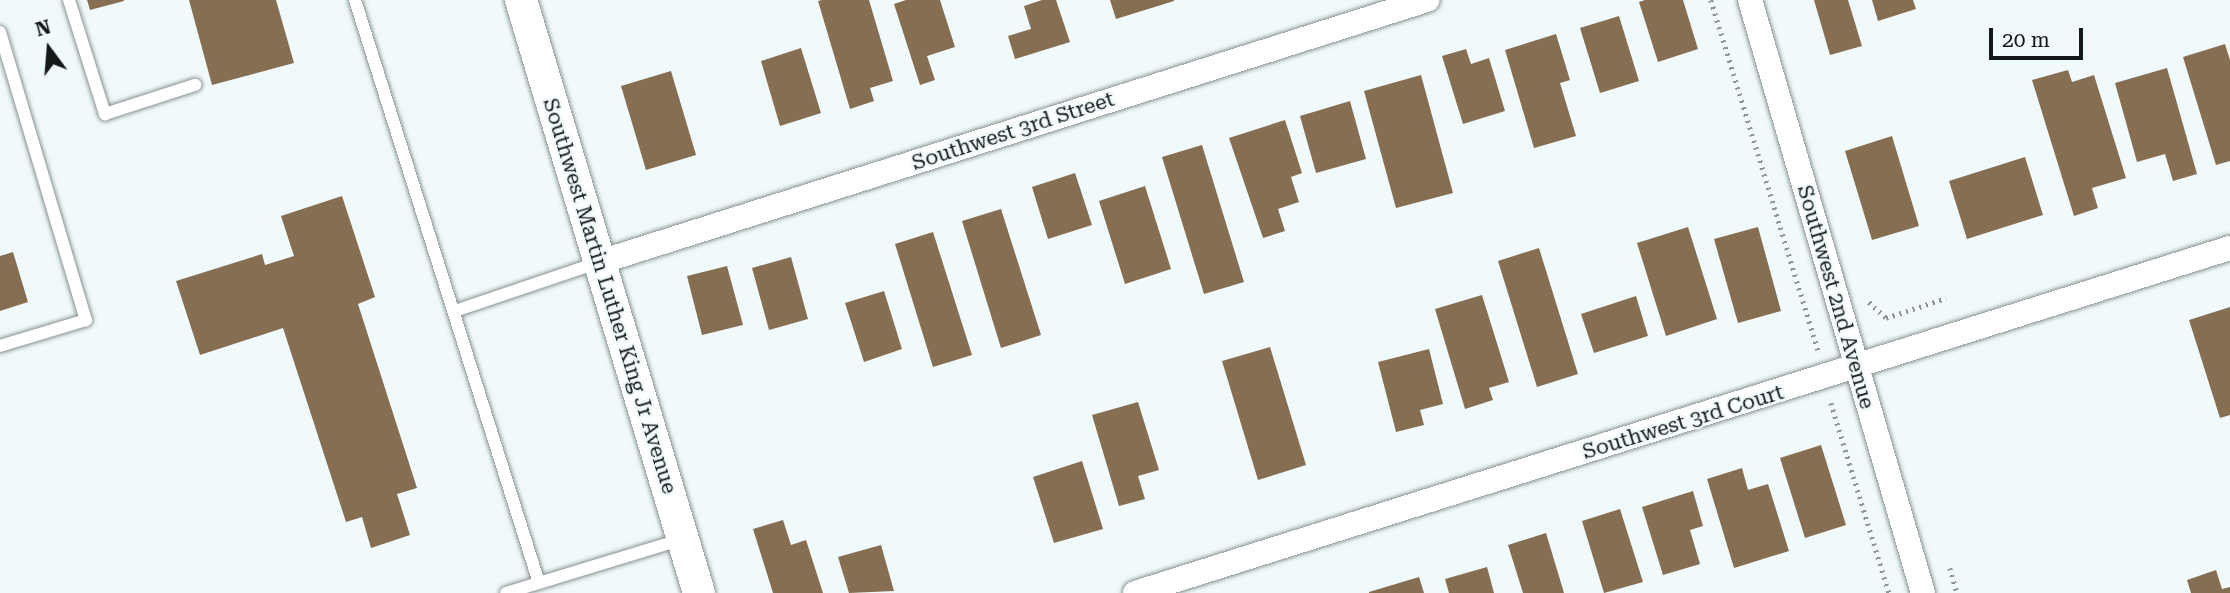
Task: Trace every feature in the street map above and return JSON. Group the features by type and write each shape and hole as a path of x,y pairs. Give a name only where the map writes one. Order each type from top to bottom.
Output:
{"street":[{"name":"Southwest Martin Luther King Jr Avenue","path":"522,0 699,593"},
{"name":"Southwest 3rd Street","path":"600,262 1427,0"},
{"name":"Southwest 2nd Avenue","path":"1749,0 1923,593"},
{"name":"Southwest 3rd Court","path":"1135,593 2230,248"}],"lane":[{"path":"69,0 105,114 195,85"},
{"path":"355,0 539,583"},
{"path":"0,32 86,320 0,346"},
{"path":"455,311 600,262"},
{"path":"506,593 683,539"}],"path":[{"path":"1711,0 1814,334 1824,378 1889,593"},
{"path":"1867,300 1886,318 1946,298"},
{"path":"1950,568 1957,593"}],"building":[{"path":"87,0 124,0 124,1 90,10"},
{"path":"189,0 276,0 294,63 212,85"},
{"path":"869,0 893,81 870,88 874,101 850,109 818,1"},
{"path":"906,0 940,0 955,47 927,56 935,80 920,85 894,4"},
{"path":"1042,0 1056,0 1070,42 1015,59 1008,36 1031,29 1024,6"},
{"path":"1110,0 1174,0 1174,1 1116,19"},
{"path":"1683,0 1698,49 1658,62 1639,2"},
{"path":"1814,0 1848,0 1862,46 1830,55"},
{"path":"1872,0 1913,0 1916,9 1878,21"},
{"path":"1619,16 1639,81 1600,93 1580,28"},
{"path":"1556,34 1570,80 1560,83 1576,136 1534,148 1505,50"},
{"path":"2225,44 2230,60 2230,161 2216,165 2183,57"},
{"path":"801,48 821,113 780,126 761,61"},
{"path":"1466,49 1471,64 1489,58 1505,111 1463,124 1442,56"},
{"path":"2167,68 2197,174 2173,181 2165,154 2137,162 2115,83"},
{"path":"2068,70 2072,82 2094,75 2126,178 2092,188 2098,208 2074,216 2032,80"},
{"path":"671,71 696,155 646,170 621,86"},
{"path":"1421,75 1453,193 1396,208 1364,91"},
{"path":"1350,101 1366,159 1316,173 1300,116"},
{"path":"1285,120 1302,173 1291,177 1299,202 1278,209 1285,231 1263,238 1229,138"},
{"path":"1892,136 1919,226 1872,240 1845,151"},
{"path":"1202,145 1244,282 1204,294 1162,157"},
{"path":"2025,157 2043,215 1967,239 1949,181"},
{"path":"1075,173 1092,225 1048,239 1032,187"},
{"path":"1145,186 1171,269 1125,284 1099,201"},
{"path":"342,196 375,297 358,304 417,488 397,494 410,535 371,548 362,517 346,522 283,328 200,355 176,281 262,254 265,265 294,256 281,216"},
{"path":"1001,209 1041,335 1001,348 962,221"},
{"path":"1688,227 1717,319 1666,336 1637,243"},
{"path":"1758,227 1781,311 1738,323 1714,239"},
{"path":"933,232 972,355 933,367 895,244"},
{"path":"1539,248 1578,374 1537,387 1498,261"},
{"path":"13,252 28,302 0,311 0,256"},
{"path":"791,257 808,319 769,330 752,268"},
{"path":"727,266 743,325 702,335 687,276"},
{"path":"884,291 902,349 864,362 845,303"},
{"path":"1482,295 1509,382 1489,388 1493,400 1465,409 1435,309"},
{"path":"1636,296 1648,336 1594,353 1581,314"},
{"path":"2230,307 2230,415 2220,418 2189,320"},
{"path":"1270,347 1306,465 1258,480 1222,361"},
{"path":"1429,349 1443,404 1420,410 1424,425 1396,432 1378,362"},
{"path":"1138,402 1159,470 1138,476 1145,499 1119,506 1092,415"},
{"path":"1821,445 1846,525 1805,538 1780,458"},
{"path":"1082,461 1103,529 1054,543 1033,477"},
{"path":"1742,468 1748,490 1768,484 1789,551 1734,568 1707,479"},
{"path":"1693,491 1703,526 1690,530 1700,564 1663,575 1642,507"},
{"path":"1620,509 1643,582 1604,593 1582,521"},
{"path":"783,520 791,545 806,540 823,593 773,593 753,529"},
{"path":"1546,533 1564,593 1523,593 1508,545"},
{"path":"881,545 894,591 849,593 838,557"},
{"path":"1487,567 1494,593 1449,593 1445,579"},
{"path":"2216,570 2222,589 2230,587 2230,593 2191,593 2187,580"},
{"path":"1419,577 1424,593 1369,593 1369,592"}]}
